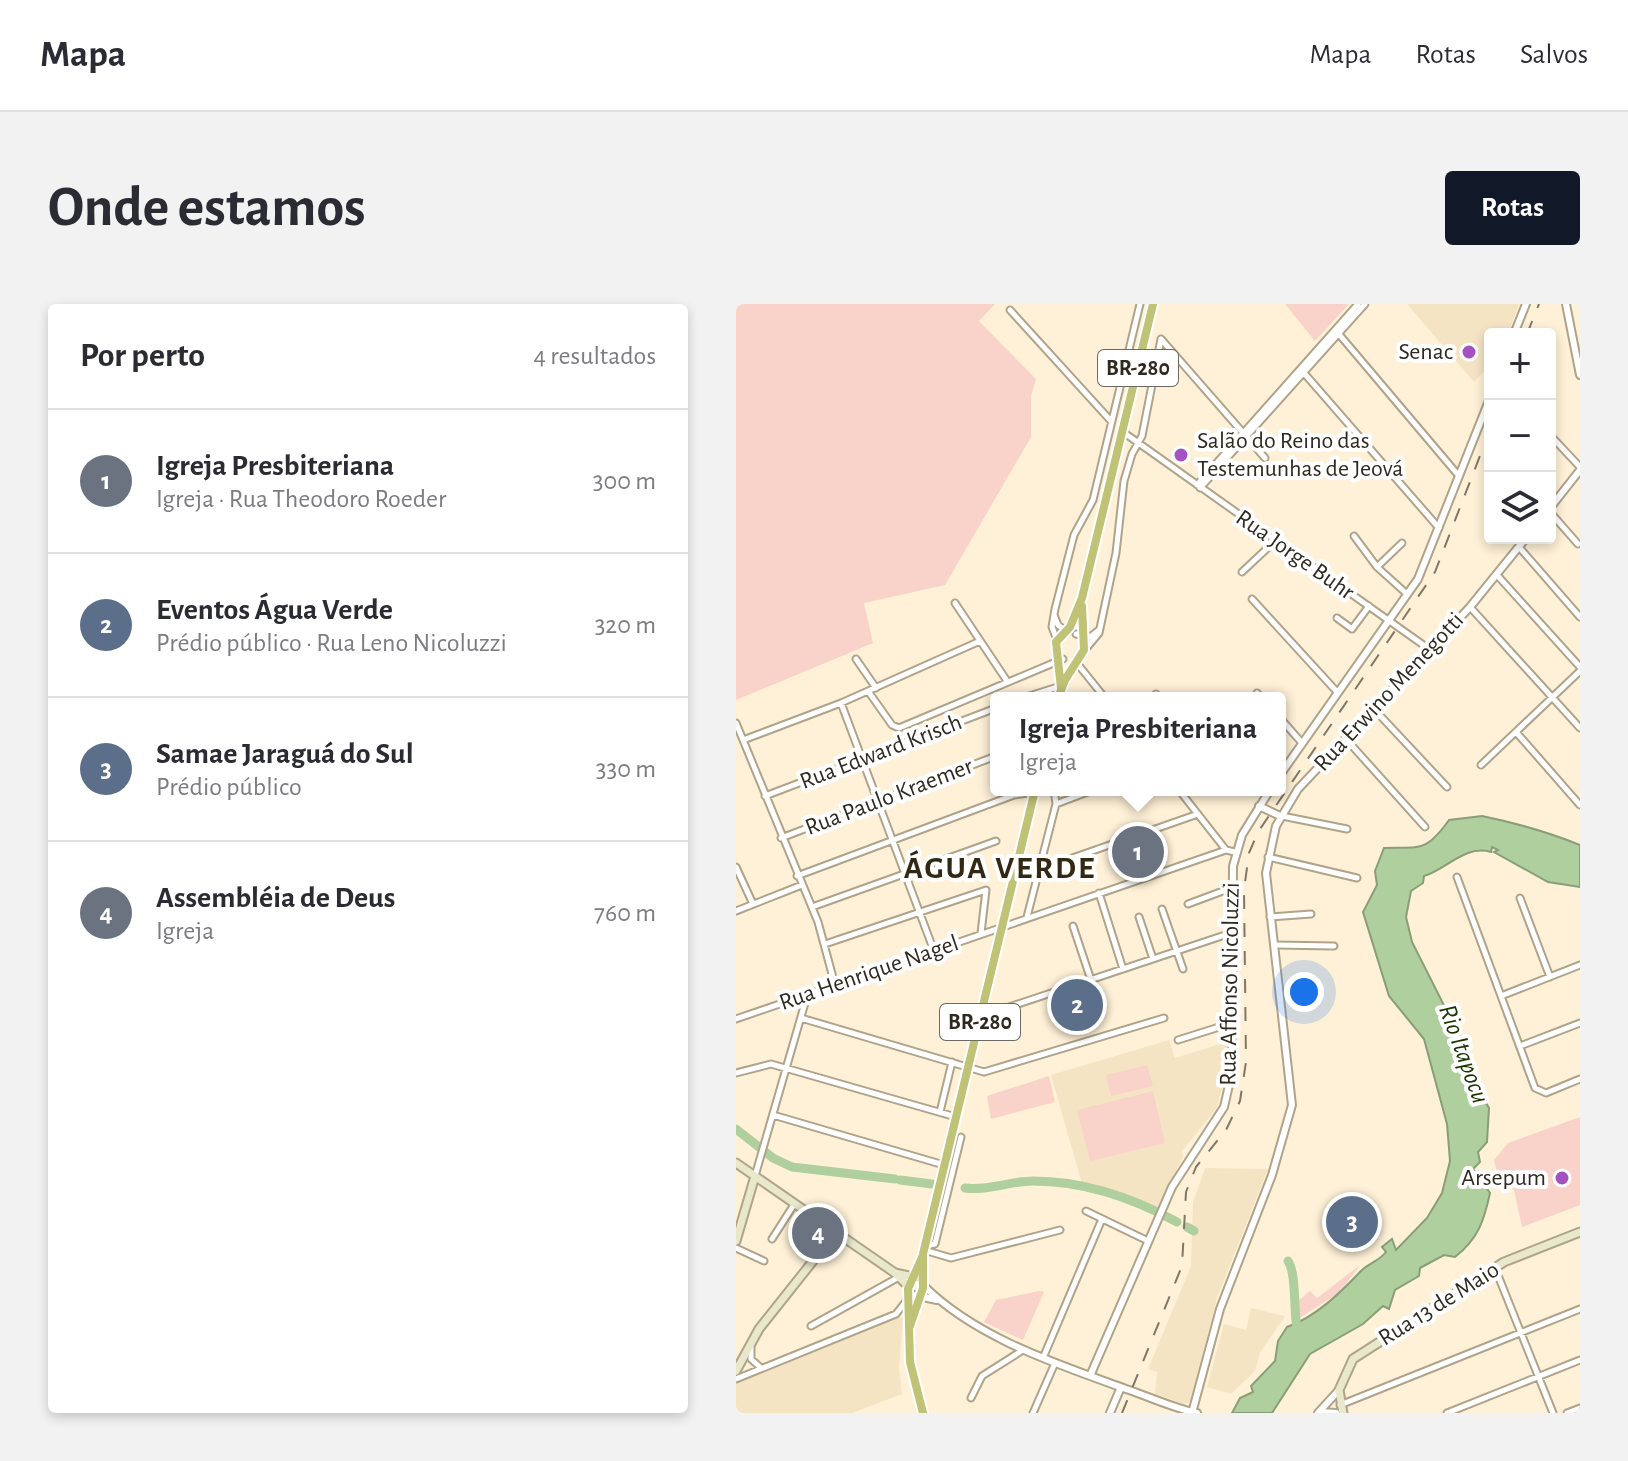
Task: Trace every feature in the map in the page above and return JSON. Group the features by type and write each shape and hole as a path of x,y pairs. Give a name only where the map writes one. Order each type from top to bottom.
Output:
{"highway":[{"name":"BR-280","path":"1064,674 1059,657 1071,635 1082,598 1153,304"},
{"name":"BR-280","path":"1078,658 1071,635 1082,598"},
{"path":"1059,657 1078,658"},
{"path":"1060,691 1064,674 1078,658"},
{"name":"BR-280","path":"923,1413 911,1372 910,1326 916,1288 1034,796"},
{"name":"BR-280","path":"910,1326 915,1314 916,1288"}],"main road":[{"path":"736,1163 916,1288"},
{"path":"736,1241 755,1176"},
{"path":"749,1197 758,1187 771,1187"},
{"path":"736,1371 752,1342 836,1232"},
{"name":"Rua 13 de Maio","path":"1339,1390 1353,1359 1495,1268 1580,1232"},
{"path":"1339,1390 1340,1410"}],"street":[{"path":"1100,630 1090,637 1071,635 1052,627 1074,535 1093,500 1140,304"},
{"path":"1198,487 1358,304"},
{"path":"1302,371 1365,304"},
{"path":"1516,328 1526,304"},
{"path":"1566,304 1580,375"},
{"path":"1010,310 1111,422"},
{"path":"1338,333 1460,477"},
{"path":"1132,338 1144,341"},
{"path":"1100,692 1078,658 1100,630 1116,553 1124,481 1152,394 1161,339 1265,458"},
{"path":"1140,357 1156,362"},
{"path":"1302,371 1439,528"},
{"path":"1286,766 1422,570 1489,400"},
{"name":"Rua Jorge Buhr","path":"1122,431 1429,649"},
{"path":"1556,442 1580,469 1556,502"},
{"path":"1556,517 1578,544"},
{"path":"1354,536 1377,567 1407,594"},
{"path":"1242,572 1275,541"},
{"path":"1377,567 1402,543"},
{"name":"Rua Erwino Menegotti","path":"1194,1413 1220,1309 1272,1175 1290,1114 1292,1087 1270,917 1267,857 1280,816 1298,789 1372,707 1470,607 1521,544"},
{"path":"1519,547 1580,617"},
{"path":"1481,765 1580,669 1497,575"},
{"path":"1252,599 1338,693"},
{"path":"955,603 1007,681"},
{"path":"1337,618 1352,629 1369,606"},
{"path":"1470,607 1580,728"},
{"path":"1054,614 1058,625 1071,635"},
{"path":"743,740 841,703 980,641"},
{"path":"868,691 892,725 899,728 1059,657"},
{"path":"856,659 876,688"},
{"path":"1047,664 1064,674 1085,673"},
{"path":"841,703 934,951"},
{"path":"1372,707 1447,787"},
{"name":"Rua Edward Krisch","path":"765,796 990,710"},
{"path":"736,723 812,907 835,985"},
{"path":"1286,725 1302,743"},
{"path":"1516,732 1580,805"},
{"path":"1345,737 1425,827"},
{"name":"Rua Paulo Kraemer","path":"781,838 990,758"},
{"path":"797,876 1013,796"},
{"path":"1027,918 1056,804 1055,796"},
{"path":"1056,804 1077,796"},
{"path":"1184,796 1226,850 1235,852"},
{"name":"Rua Affonso Nicoluzzi","path":"1090,1376 1178,1174 1227,1098 1232,1072 1231,888 1235,852 1266,796"},
{"path":"1259,806 1280,816 1347,829"},
{"path":"1016,872 1038,870 1198,814"},
{"path":"812,907 996,841"},
{"name":"Rua Henrique Nagel","path":"736,1019 1226,850"},
{"path":"1267,857 1357,878"},
{"path":"736,867 753,904"},
{"path":"1457,877 1535,1088 1540,1093 1580,1079"},
{"path":"736,911 802,885"},
{"path":"1188,904 1231,888"},
{"path":"825,944 983,890 988,892 980,934"},
{"path":"1099,893 1123,969"},
{"path":"1520,898 1550,977"},
{"path":"1162,909 1183,969"},
{"path":"1270,917 1311,914"},
{"path":"1139,917 1153,959"},
{"path":"1073,926 1091,980"},
{"path":"982,1016 1231,933"},
{"path":"1275,945 1334,946"},
{"path":"1501,996 1580,965"},
{"path":"755,1176 807,995"},
{"path":"801,1018 984,1072 1164,1018"},
{"path":"1178,1040 1232,1023"},
{"path":"1520,1046 1580,1023"},
{"path":"940,1112 952,1062"},
{"path":"736,1073 767,1064 957,1117"},
{"path":"773,1115 945,1166"},
{"path":"924,1250 935,1244 961,1137"},
{"path":"772,1239 795,1203"},
{"path":"1086,1211 1148,1241"},
{"path":"1043,1358 1102,1219"},
{"path":"924,1250 951,1258 1060,1230"},
{"path":"736,1248 764,1261"},
{"path":"1495,1268 1553,1413"},
{"path":"811,1326 897,1275"},
{"path":"916,1288 1043,1358 1194,1413"},
{"path":"916,1288 937,1300"},
{"path":"736,1379 896,1314 916,1288"},
{"path":"1318,1413 1340,1410 1580,1309"},
{"path":"896,1314 907,1318 910,1326"},
{"path":"752,1342 751,1359 762,1369"},
{"path":"971,1398 982,1376 1024,1349"},
{"path":"1447,1413 1580,1360"},
{"path":"1033,1413 1055,1363"},
{"path":"1107,1383 1115,1401"},
{"path":"1110,1413 1121,1387"},
{"path":"1318,1413 1339,1390"},
{"path":"1567,1413 1580,1408"}],"shaded area":[{"path":"736,304 995,304 979,321 1036,379 1031,396 1031,437 945,585 864,603 873,643 736,700"},
{"path":"1285,304 1349,304 1315,341"},
{"name":"Senac","path":"1407,304 1519,304 1510,328 1484,328 1484,371 1474,382"},
{"path":"1169,1040 1175,1058 1227,1042 1226,1075 1216,1109 1182,1151 1183,1157 1158,1207 1082,1184 1051,1075"},
{"path":"1147,1065 1153,1086 1111,1096 1106,1075"},
{"path":"1049,1076 1055,1102 991,1119 987,1096"},
{"path":"1153,1091 1165,1143 1090,1161 1077,1110"},
{"name":"Arsepum","path":"1580,1117 1580,1205 1522,1227 1514,1190 1498,1176 1494,1160 1508,1143"},
{"path":"1205,1168 1268,1169 1217,1298 1190,1402 1184,1404 1155,1394 1157,1372 1148,1369 1191,1266 1193,1202"},
{"path":"1360,1265 1340,1292 1298,1319 1298,1301 1310,1291 1317,1298"},
{"path":"1044,1292 1023,1340 984,1322 996,1300"},
{"path":"1251,1308 1285,1316 1260,1353 1255,1371 1231,1394 1207,1387 1224,1324 1246,1330"},
{"path":"896,1316 903,1318 899,1367 902,1394 852,1413 736,1413 736,1380"}],"water":[{"name":"Rio Itapocu","path":"1482,816 1532,828 1580,845 1580,887 1548,882 1494,852 1498,850 1492,847 1491,852 1482,850 1464,854 1424,876 1423,883 1411,891 1406,917 1412,942 1462,1041 1479,1091 1489,1108 1487,1142 1478,1152 1480,1162 1473,1169 1490,1193 1482,1221 1475,1236 1455,1257 1444,1255 1420,1268 1419,1276 1395,1290 1389,1309 1383,1306 1363,1324 1310,1354 1272,1413 1232,1413 1240,1398 1253,1392 1251,1386 1275,1361 1278,1341 1287,1327 1327,1303 1364,1268 1383,1255 1386,1252 1382,1247 1392,1239 1396,1250 1427,1218 1442,1193 1450,1161 1447,1124 1424,1039 1389,996 1363,912 1377,885 1375,871 1384,848 1420,846 1433,839 1449,820"}],"waterway":[{"path":"736,1129 773,1158 792,1167 895,1179"},
{"path":"900,1180 932,1184"},
{"path":"965,1188 1033,1181 1070,1184 1125,1198 1177,1222"},
{"path":"1187,1227 1194,1231"},
{"path":"1288,1261 1293,1275 1298,1334"}],"railway":[{"path":"1529,328 1539,304"},
{"path":"1286,791 1435,572 1484,445"},
{"path":"1122,1413 1182,1266 1186,1192 1196,1167 1226,1130 1240,1101 1246,1062 1244,890 1249,853 1258,832 1283,796"}],"place":[{"name":"Senac","path":"1469,352"},
{"name":"Salão do Reino das Testemunhas de Jeová","path":"1181,455"},
{"name":"Igreja Presbiteriana","path":"1138,852"},
{"name":"Eventos Água Verde","path":"1077,1005"},
{"name":"Arsepum","path":"1562,1178"},
{"name":"Samae Jaraguá do Sul","path":"1352,1222"},
{"name":"Assembléia de Deus","path":"818,1233"}],"district":[{"name":"ÁGUA VERDE","path":"1000,868"}]}
